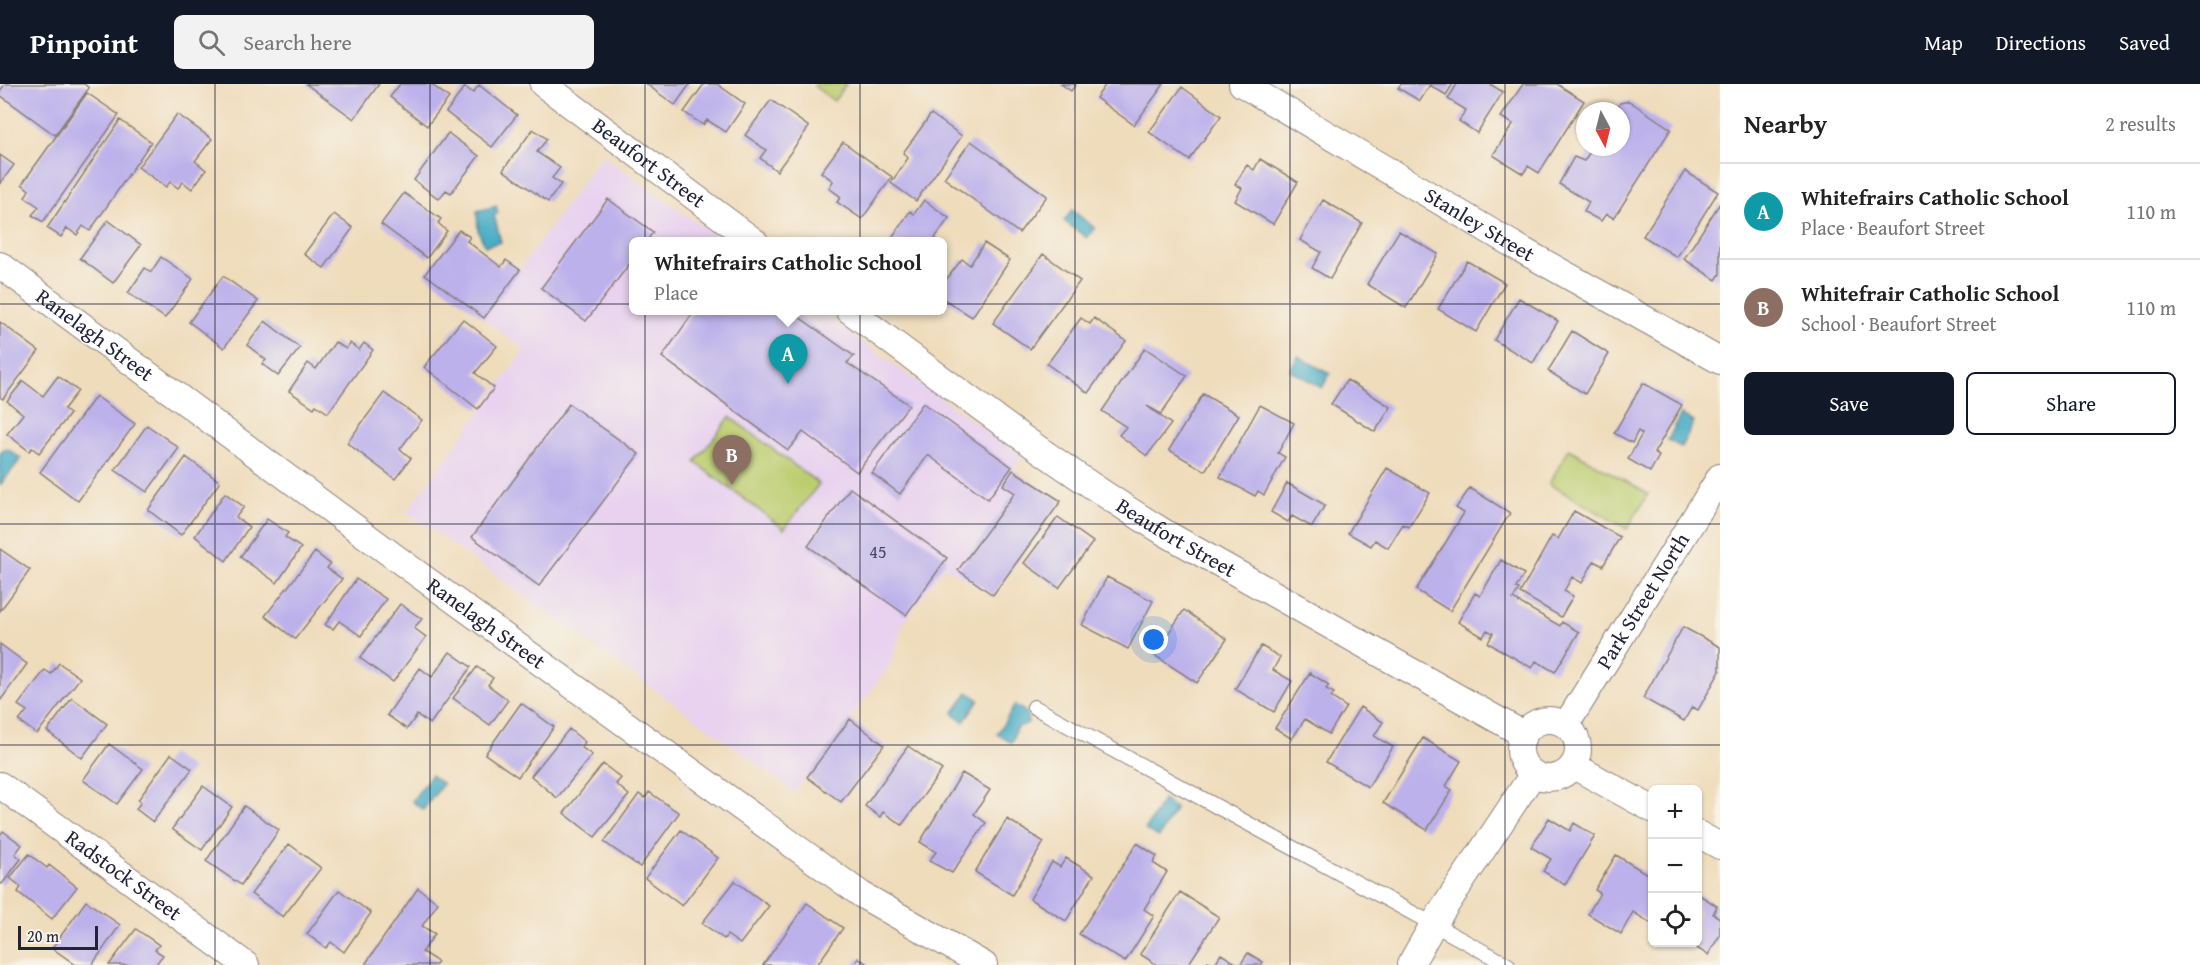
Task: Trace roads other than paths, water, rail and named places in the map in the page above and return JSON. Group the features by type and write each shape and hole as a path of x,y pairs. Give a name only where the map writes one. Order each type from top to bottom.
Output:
{"street":[{"name":"Beaufort Street","path":"543,84 748,237"},
{"name":"Stanley Street","path":"1242,84 1522,250 1720,361"},
{"name":"Ranelagh Street","path":"0,266 411,569 862,895 984,965"},
{"name":"Beaufort Street","path":"856,315 988,413 1118,504 1524,735"},
{"name":"Park Street North","path":"1566,725 1720,477"},
{"path":"1545,720 1557,720 1566,725 1574,732 1578,743 1579,753 1574,766 1561,776 1546,778 1533,774 1526,768 1520,756 1520,746 1524,735 1532,725 1545,720"},
{"path":"1574,766 1648,806"},
{"path":"1410,965 1434,924 1533,774"},
{"name":"Radstock Street","path":"0,786 246,965"},
{"path":"1702,836 1720,846"}],"lane":[{"path":"1034,707 1508,965"}],"water":[{"path":"496,206 498,213 494,215 501,242 485,246 478,230 477,211"},
{"path":"1072,210 1095,228 1087,238 1064,221"},
{"path":"1298,356 1330,374 1322,388 1290,370"},
{"path":"1681,414 1694,422 1681,447 1668,440"},
{"path":"8,449 21,459 0,485 0,454"},
{"path":"968,692 979,700 964,722 953,713"},
{"path":"1015,705 1027,713 1028,723 1016,728 1012,743 997,734"},
{"path":"431,775 443,784 423,810 412,801"},
{"path":"1163,800 1176,808 1159,837 1145,830"}],"place":[{"name":"Whitefrairs Catholic School","path":"788,384"},
{"name":"Whitefrair Catholic School","path":"732,485"}]}
